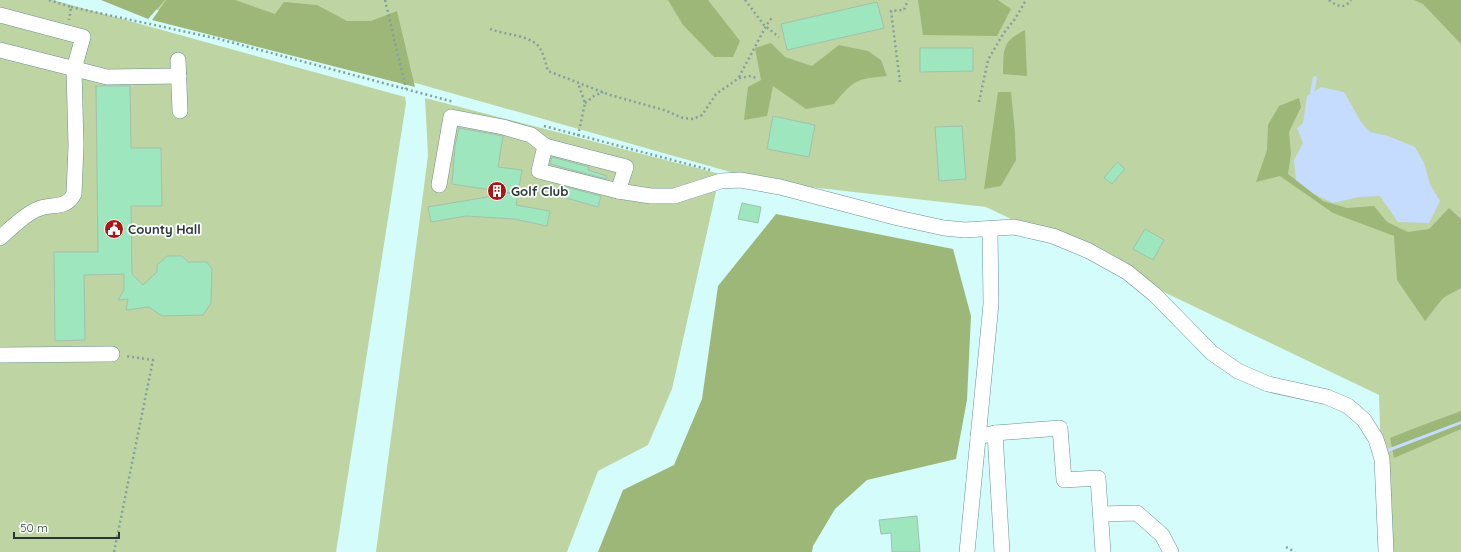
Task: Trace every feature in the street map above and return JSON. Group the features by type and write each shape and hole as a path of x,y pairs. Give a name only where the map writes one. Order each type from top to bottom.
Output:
{"lane":[{"path":"0,15 83,37 74,69 76,145 74,194 65,204 36,209 0,238"},
{"path":"0,50 107,78 179,76"},
{"path":"178,60 180,111"},
{"path":"439,185 451,117 502,127 531,135 545,146 626,167 618,191"},
{"path":"545,146 539,171 618,191 652,196 674,196 721,181 740,180 780,187 898,218 944,228 965,230 1014,227 1053,236 1089,251 1127,272 1154,294 1212,353 1238,371 1268,384 1327,397 1348,406 1364,420 1376,439 1382,460 1386,552"},
{"path":"968,552 991,304 990,229"},
{"path":"0,355 112,354"},
{"path":"978,437 995,433 1060,428 1064,480 1098,478 1103,552"},
{"path":"995,433 1002,552"},
{"path":"1101,514 1137,513 1162,535 1171,552"}],"path":[{"path":"49,0 71,7 218,39 458,103"},
{"path":"385,0 406,89"},
{"path":"745,0 766,26 779,37"},
{"path":"900,82 891,11 904,10 908,0"},
{"path":"979,102 988,60 1003,34 1015,19 1026,0"},
{"path":"1329,0 1335,5 1343,7 1348,5 1351,0"},
{"path":"68,32 71,7"},
{"path":"739,78 766,26 774,16"},
{"path":"490,29 500,33 531,40 536,43 541,50 548,71 628,101 664,110 683,118 693,119 702,115 716,94 739,78 751,76 756,78"},
{"path":"572,153 578,135 584,103 578,83"},
{"path":"584,103 603,92"},
{"path":"540,125 711,170"},
{"path":"112,354 153,360 114,552"},
{"path":"1286,547 1295,552"}],"green space":[{"path":"0,0 53,0 405,97 406,103 336,552 0,552"},
{"path":"101,0 165,0 148,19"},
{"path":"122,0 1461,0 1461,552 1384,552 1379,395 986,207 766,182"},
{"path":"166,0 235,0 275,14 284,2 317,5 347,21 371,21 397,11 415,87 152,20"},
{"path":"668,0 708,0 740,41 733,57 714,57 683,25"},
{"path":"918,0 998,0 1011,9 997,36 923,35"},
{"path":"1414,0 1461,0 1461,44 1423,4"},
{"path":"1025,30 1027,76 1003,74 1005,48 1017,34"},
{"path":"771,43 785,57 812,66 839,45 868,51 881,60 887,76 868,78 856,82 846,90 834,104 806,109 773,86 767,116 744,120 748,87 761,80 755,48"},
{"path":"998,92 1011,92 1016,160 1001,186 984,189"},
{"path":"425,98 720,174 672,389 648,445 598,471 567,552 376,552 428,156"},
{"path":"1299,98 1301,107 1289,132 1291,154 1288,174 1323,201 1347,208 1374,206 1387,222 1408,232 1429,229 1449,208 1461,219 1461,288 1443,298 1425,321 1397,280 1394,236 1333,213 1280,176 1256,182 1267,150 1268,125 1279,106"},
{"path":"776,214 953,249 971,316 967,400 956,459 867,480 835,509 813,546 812,552 598,552 623,490 674,465 702,399 718,286"},
{"path":"1461,411 1461,429 1394,458 1390,438"}],"water":[{"path":"1321,87 1344,92 1361,122 1370,132 1388,136 1415,147 1424,163 1430,184 1440,201 1429,223 1398,222 1380,196 1359,197 1333,203 1314,194 1296,180 1294,160 1303,143 1297,128 1303,123 1307,96"},
{"path":"1461,421 1461,424 1388,452 1387,449"}],"building":[{"path":"877,2 884,28 787,50 781,24"},
{"path":"920,48 973,48 973,71 920,72"},
{"name":"County Hall","path":"96,86 130,86 131,148 161,148 162,206 131,206 132,274 143,285 157,272 157,265 167,256 182,256 188,262 207,262 212,269 211,303 203,315 162,316 149,307 126,310 128,299 118,300 124,290 124,274 84,275 85,340 55,341 54,252 98,252"},
{"path":"773,116 815,125 809,157 767,149"},
{"path":"962,126 966,179 939,181 935,127"},
{"name":"Golf Club","path":"459,128 503,136 498,167 522,170 516,205 550,211 547,226 514,219 466,216 431,222 428,207 511,193 452,184 455,146"},
{"path":"552,157 589,167 588,170 607,176 606,179 550,164"},
{"path":"1117,162 1125,169 1112,184 1104,178"},
{"path":"566,187 601,196 598,207 563,197"},
{"path":"742,203 761,207 758,223 738,219"},
{"path":"1145,229 1164,240 1153,260 1133,249"},
{"path":"917,516 920,552 892,552 891,533 881,534 879,520"}],"waterway":[{"path":"1312,93 1315,78"}],"place":[{"name":"Golf Club","path":"497,191"},
{"name":"County Hall","path":"114,229"}]}
